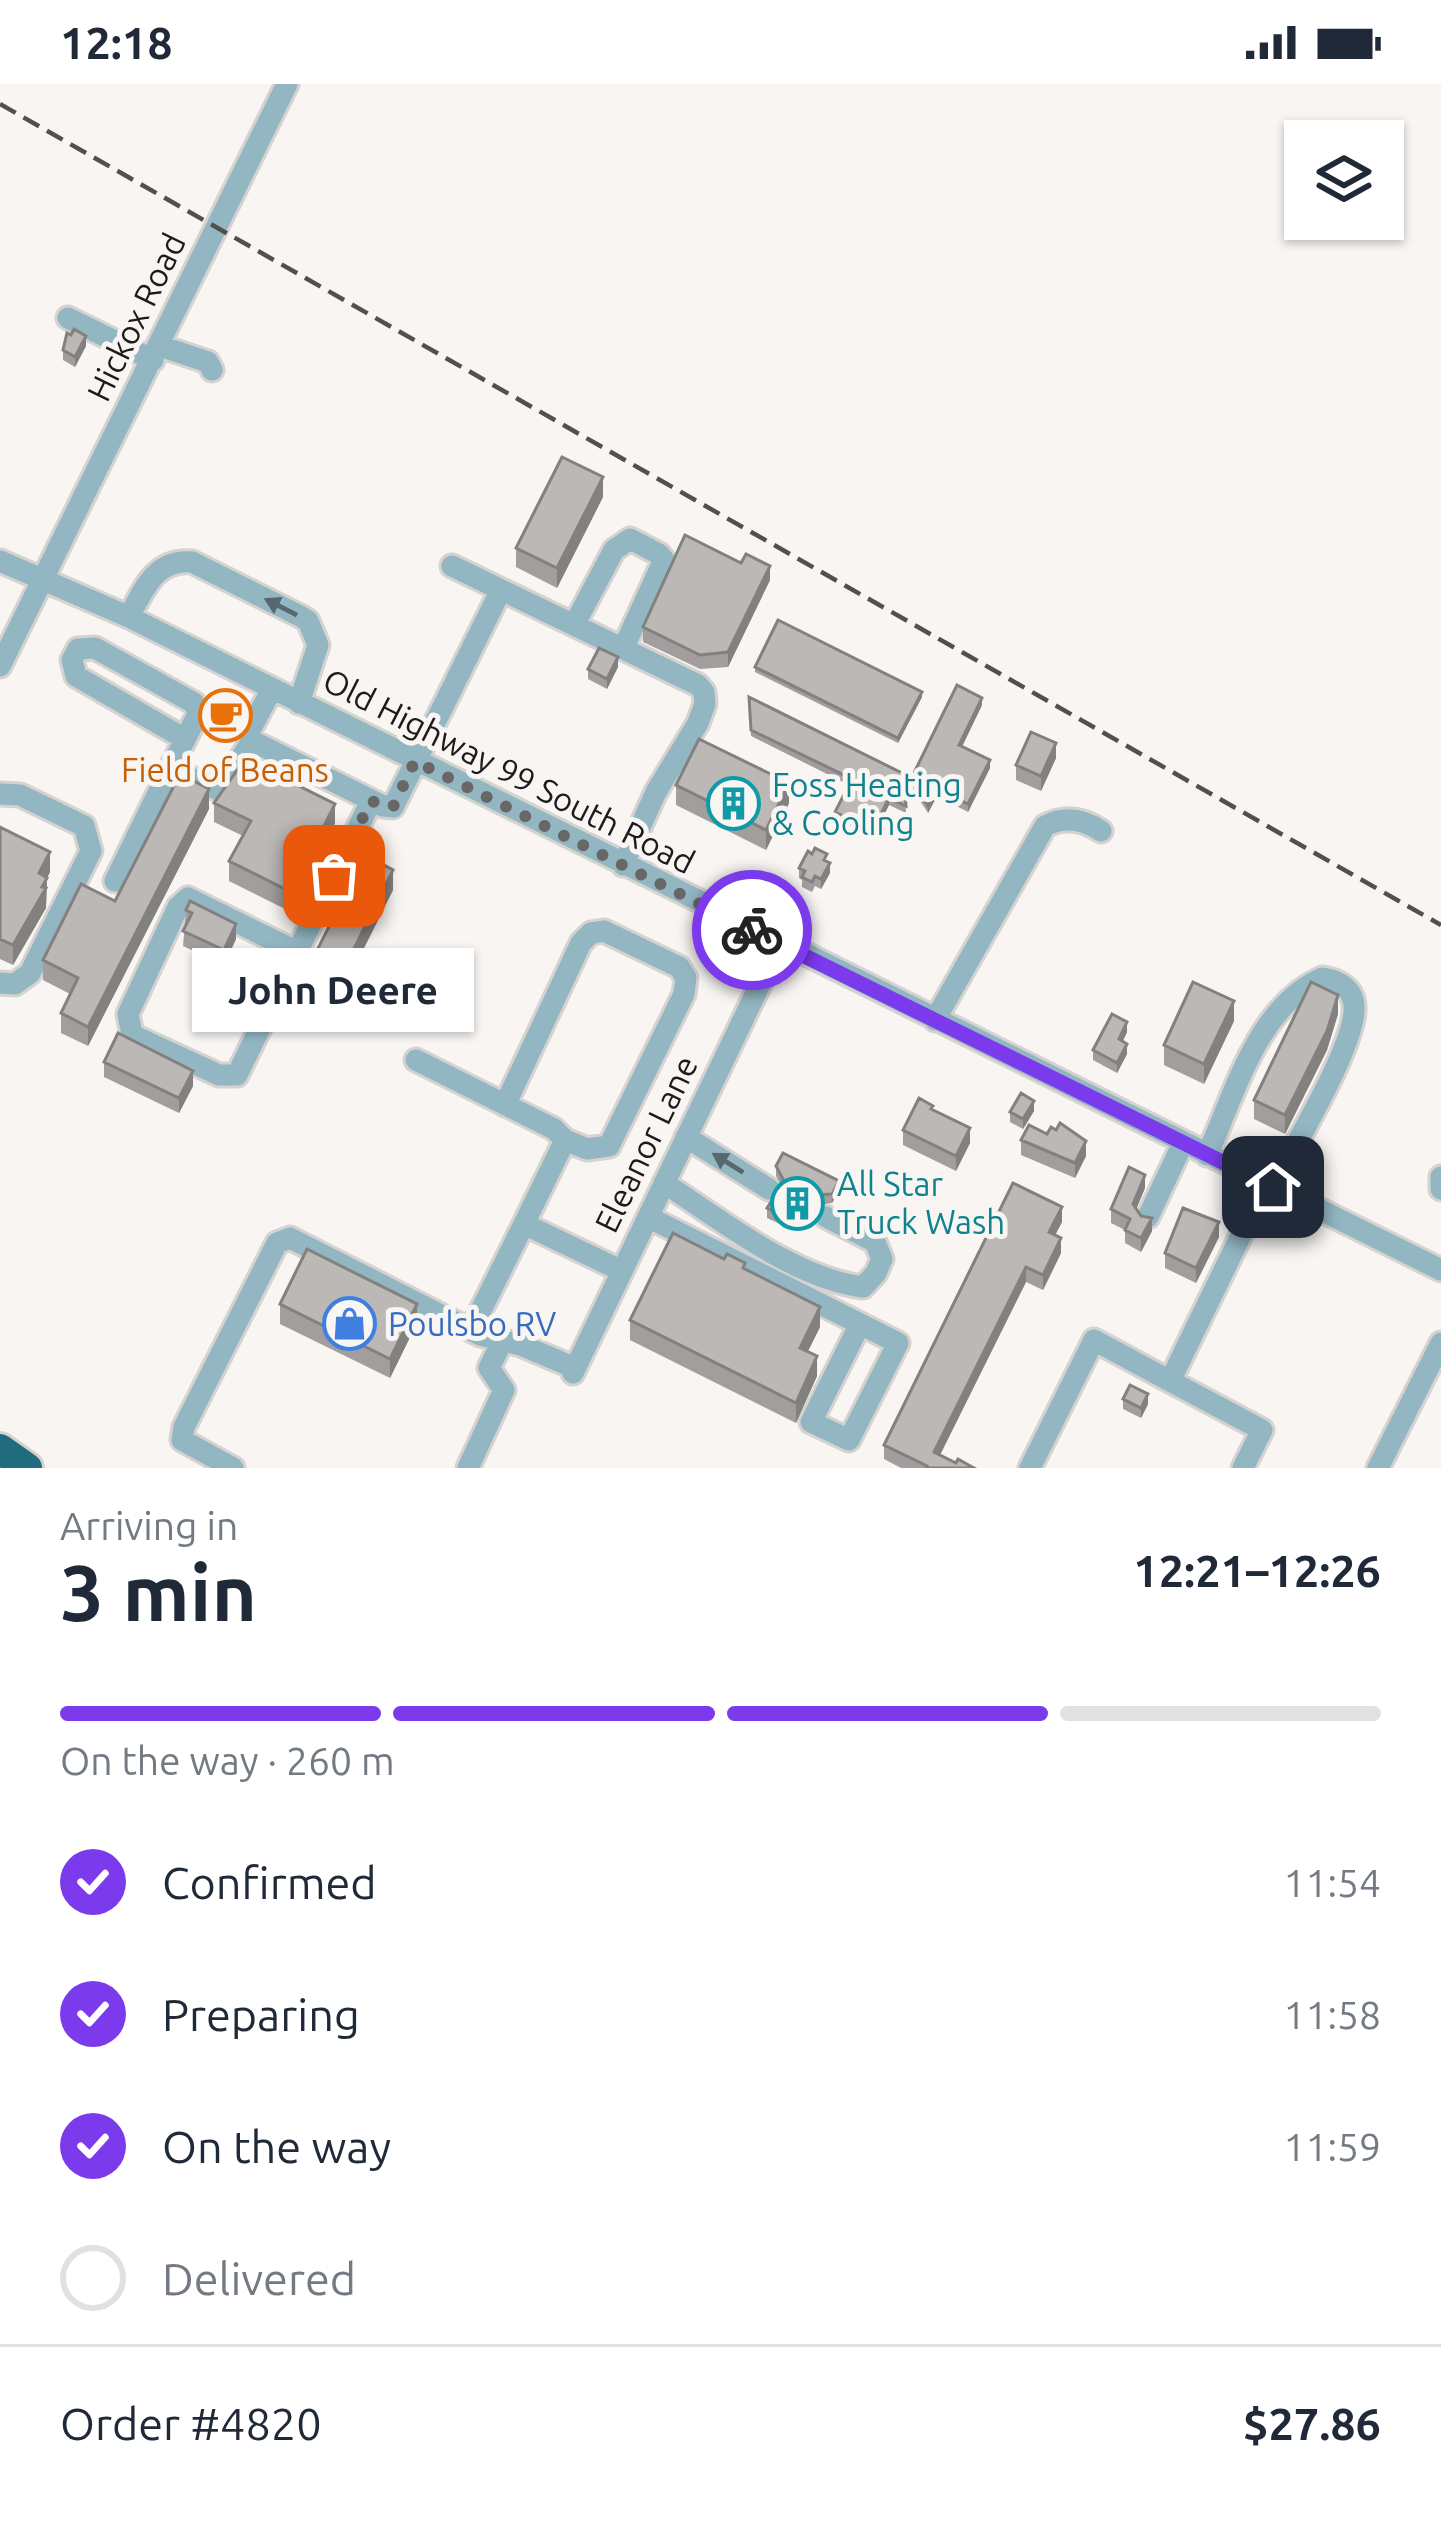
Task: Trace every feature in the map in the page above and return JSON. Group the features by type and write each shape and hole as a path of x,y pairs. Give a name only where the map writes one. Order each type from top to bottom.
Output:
{"highway":[{"path":"0,1450 27,1468"}],"street":[{"name":"Hickox Road","path":"0,666 287,84"},
{"path":"68,318 156,353 208,362 212,370"},
{"path":"574,626 614,550 630,539 664,560 623,649"},
{"path":"129,617 150,577 176,560 191,562 264,598 308,622 315,634 318,646 299,703"},
{"path":"0,561 44,579"},
{"path":"452,566 704,692 698,723 656,792 623,865"},
{"name":"Old Highway 99 South Road","path":"44,579 129,617 1183,1143 1438,1260"},
{"path":"272,689 249,732 252,741 371,801 393,807 501,590"},
{"path":"115,881 198,714 194,703 95,648 78,649 72,660 76,676 185,740"},
{"path":"170,769 219,790 252,741"},
{"path":"0,794 20,795 84,826 91,851 30,973 15,984 0,983"},
{"path":"297,952 188,898 178,908 128,1014 132,1035 219,1075 236,1075 297,952 371,801"},
{"path":"935,1020 1045,826 1057,820 1087,821 1101,832"},
{"path":"416,1060 506,1105 554,1129 565,1140 587,1149 609,1146 684,994 686,978 680,968 604,931 591,933 581,943 506,1105"},
{"name":"Eleanor Lane","path":"502,1340 574,1371 779,944"},
{"path":"1170,1381 1350,1035 1354,1005 1342,984 1322,978 1292,993 1264,1030 1208,1155"},
{"path":"686,1137 769,1189"},
{"path":"471,1330 565,1140"},
{"path":"1148,1217 1183,1143"},
{"path":"1441,1177 1441,1189"},
{"path":"664,1183 802,1267 844,1285 862,1287 882,1259 875,1243 826,1217"},
{"path":"648,1217 898,1343 849,1440 811,1422 860,1324"},
{"path":"524,1224 622,1270"},
{"path":"233,1468 182,1440 184,1427 277,1243 290,1238 471,1330 502,1340 489,1368 505,1390 468,1468"},
{"path":"1030,1468 1094,1340 1262,1430 1243,1468"},
{"path":"1378,1468 1441,1343"}],"building":[{"path":"74,329 86,336 75,357 63,350 67,333 71,335"},
{"path":"562,457 603,477 557,568 516,548"},
{"path":"685,535 741,563 746,554 770,566 728,652 700,655 643,627"},
{"path":"778,620 922,692 898,738 755,667"},
{"path":"599,648 618,657 607,679 588,669"},
{"path":"957,685 982,698 959,745 990,760 968,804 937,789 928,806 911,779"},
{"path":"749,697 904,774 906,806 889,798 873,830 835,812 852,779 751,730"},
{"path":"1031,732 1056,743 1041,776 1016,765"},
{"name":"Foss Heating & Cooling","path":"699,739 789,783 766,830 676,785"},
{"path":"245,759 335,804 291,892 229,861 251,821 214,803"},
{"path":"180,774 209,789 88,1027 61,1013 78,978 43,960 81,884 115,901"},
{"path":"0,827 50,852 39,873 47,878 42,887 46,888 13,945 0,939"},
{"path":"815,848 827,854 824,860 830,863 821,879 815,876 812,882 802,877 805,871 799,868"},
{"path":"365,855 393,870 331,995 302,980"},
{"path":"190,901 236,924 224,950 183,931 192,913 186,910"},
{"path":"1193,982 1234,1001 1204,1064 1164,1045"},
{"path":"1311,982 1338,995 1327,1031 1285,1115 1254,1100"},
{"path":"1112,1014 1127,1022 1119,1039 1127,1044 1117,1063 1093,1050"},
{"path":"118,1033 193,1071 179,1098 104,1062"},
{"path":"1021,1093 1034,1101 1023,1119 1010,1112"},
{"path":"919,1098 970,1128 956,1156 903,1130"},
{"path":"1060,1123 1086,1141 1075,1163 1021,1140 1029,1125 1047,1134"},
{"path":"783,1153 839,1181 832,1194 817,1195 811,1210 801,1205 793,1220 767,1208 784,1181 776,1166"},
{"path":"1129,1167 1145,1175 1133,1204 1141,1216 1152,1218 1141,1238 1125,1230 1130,1219 1111,1209"},
{"path":"1013,1183 1062,1207 1049,1232 1061,1238 1043,1275 1026,1267 934,1452 974,1468 926,1468 884,1445"},
{"path":"1183,1208 1219,1222 1196,1268 1165,1253"},
{"path":"673,1233 724,1259 727,1254 745,1263 743,1268 820,1307 800,1348 817,1356 796,1403 630,1320"},
{"name":"Poulsbo RV","path":"307,1249 417,1304 390,1359 280,1304"},
{"path":"1130,1385 1148,1394 1141,1408 1123,1399"}],"railway":[{"path":"0,104 1441,925"}],"way so far":[{"path":"334,876 371,801 393,807 415,761 752,930"}],"place":[{"name":"Field of Beans","path":"225,716"},
{"name":"Foss Heating & Cooling","path":"733,804"},
{"name":"John Deere","path":"334,876"},
{"name":"All Star Truck Wash","path":"798,1203"},
{"name":"Poulsbo RV","path":"349,1324"}],"route":[{"path":"752,930 1273,1187"}]}
